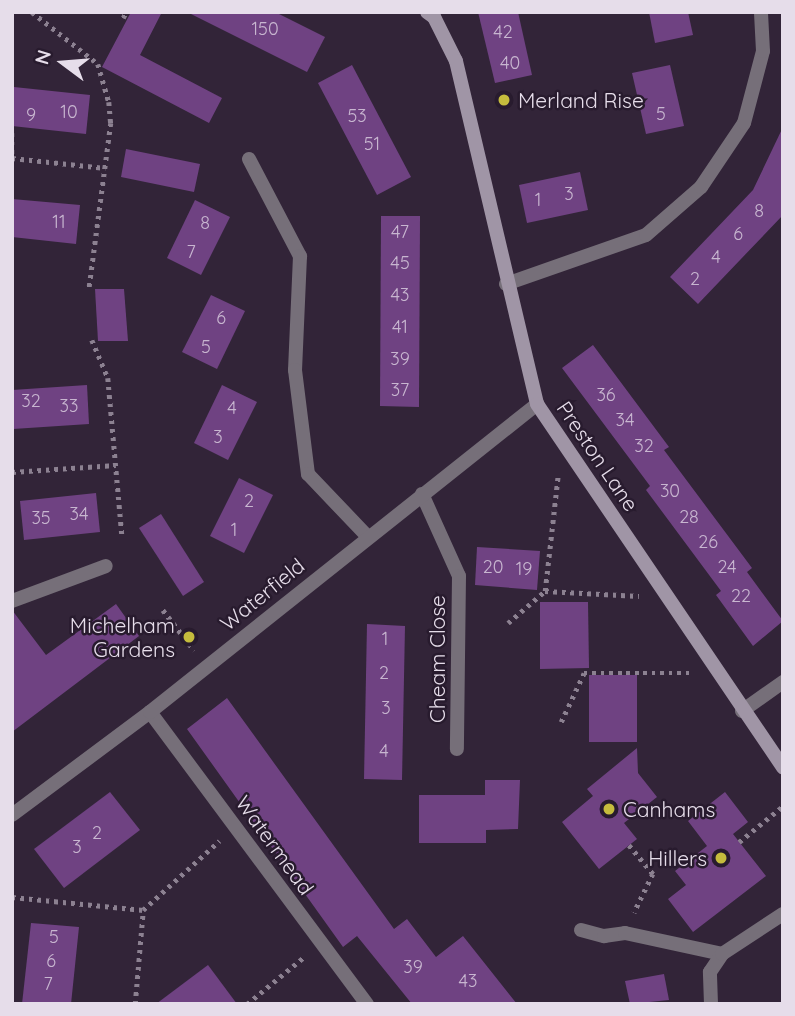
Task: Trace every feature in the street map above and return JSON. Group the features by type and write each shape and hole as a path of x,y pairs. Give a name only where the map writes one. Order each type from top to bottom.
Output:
{"street":[{"name":"Preston Lane","path":"427,12 434,17 456,61 506,284 537,404 783,768"},
{"path":"506,284 646,235 701,187 744,123 764,51 761,12"},
{"path":"249,159 300,256 295,370 308,474 367,536"},
{"name":"Waterfield","path":"12,814 150,712 367,536 537,404"},
{"name":"Cheam Close","path":"422,494 458,576 457,749"},
{"path":"12,601 106,566"},
{"path":"742,710 783,682"},
{"name":"Watermead","path":"150,712 367,1004"},
{"path":"711,1004 710,972 722,954 783,914"},
{"path":"580,930 604,936 625,933 722,954"}],"path":[{"path":"32,12 98,64 111,123 89,289"},
{"path":"12,134 12,157 105,169"},
{"path":"92,340 108,378 122,535"},
{"path":"508,623 545,591 562,440"},
{"path":"12,472 116,466"},
{"path":"545,591 667,598"},
{"path":"163,610 207,666"},
{"path":"561,722 584,673 717,672"},
{"path":"738,842 783,806"},
{"path":"135,1004 143,910 235,827"},
{"path":"625,933 653,874 629,845"},
{"path":"12,897 143,910"},
{"path":"247,1004 321,944"}],"building":[{"path":"131,12 162,12 140,55 222,98 209,123 102,67"},
{"path":"187,12 275,12 325,37 307,72"},
{"path":"478,12 518,12 532,75 495,83"},
{"path":"649,12 688,12 693,35 655,43"},
{"path":"352,65 411,177 377,195 318,83"},
{"path":"670,65 684,126 646,134 632,73"},
{"path":"14,87 90,95 86,134 12,126"},
{"path":"783,127 783,215 698,304 670,277 753,190"},
{"path":"126,149 200,164 194,192 121,177"},
{"path":"580,172 588,210 527,223 519,185"},
{"path":"12,199 80,205 76,244 12,237"},
{"path":"195,200 230,217 201,275 167,258"},
{"path":"381,216 420,216 419,407 380,406"},
{"path":"95,289 124,289 128,341 98,341"},
{"path":"211,295 245,311 217,369 182,352"},
{"path":"593,345 669,447 664,450 752,568 747,572 783,621 753,646 716,595 721,591 646,490 650,486 562,368"},
{"path":"87,385 89,424 13,429 12,390"},
{"path":"222,385 257,402 228,460 194,443"},
{"path":"239,478 273,495 244,553 210,536"},
{"path":"96,493 100,532 24,540 20,501"},
{"path":"161,514 204,582 183,596 139,528"},
{"path":"477,547 540,551 537,590 475,585"},
{"path":"540,602 588,602 589,668 540,669"},
{"path":"116,604 139,636 12,732 12,610 46,655"},
{"path":"367,624 405,626 402,780 364,779"},
{"path":"589,675 637,675 637,742 589,742"},
{"path":"227,698 394,929 407,919 436,957 463,936 517,1004 412,1004 357,936 343,947 187,729"},
{"name":"Canhams","path":"637,748 638,773 657,797 624,823 637,839 599,869 562,822 593,796 587,789"},
{"path":"485,780 520,780 518,829 486,830 486,843 419,843 419,795 485,795"},
{"path":"110,792 140,830 64,888 34,849"},
{"name":"Hillers","path":"725,792 748,822 733,834 766,876 693,932 668,899 686,885 675,871 707,846 688,821"},
{"path":"31,923 79,927 71,1004 22,1004"},
{"path":"208,965 237,1004 156,1004"},
{"path":"664,974 669,1000 630,1004 625,981"}],"place":[{"name":"Merland Rise","path":"504,100"},
{"name":"Michelham Gardens","path":"189,637"},
{"name":"Canhams","path":"609,809"},
{"name":"Hillers","path":"721,858"}]}
